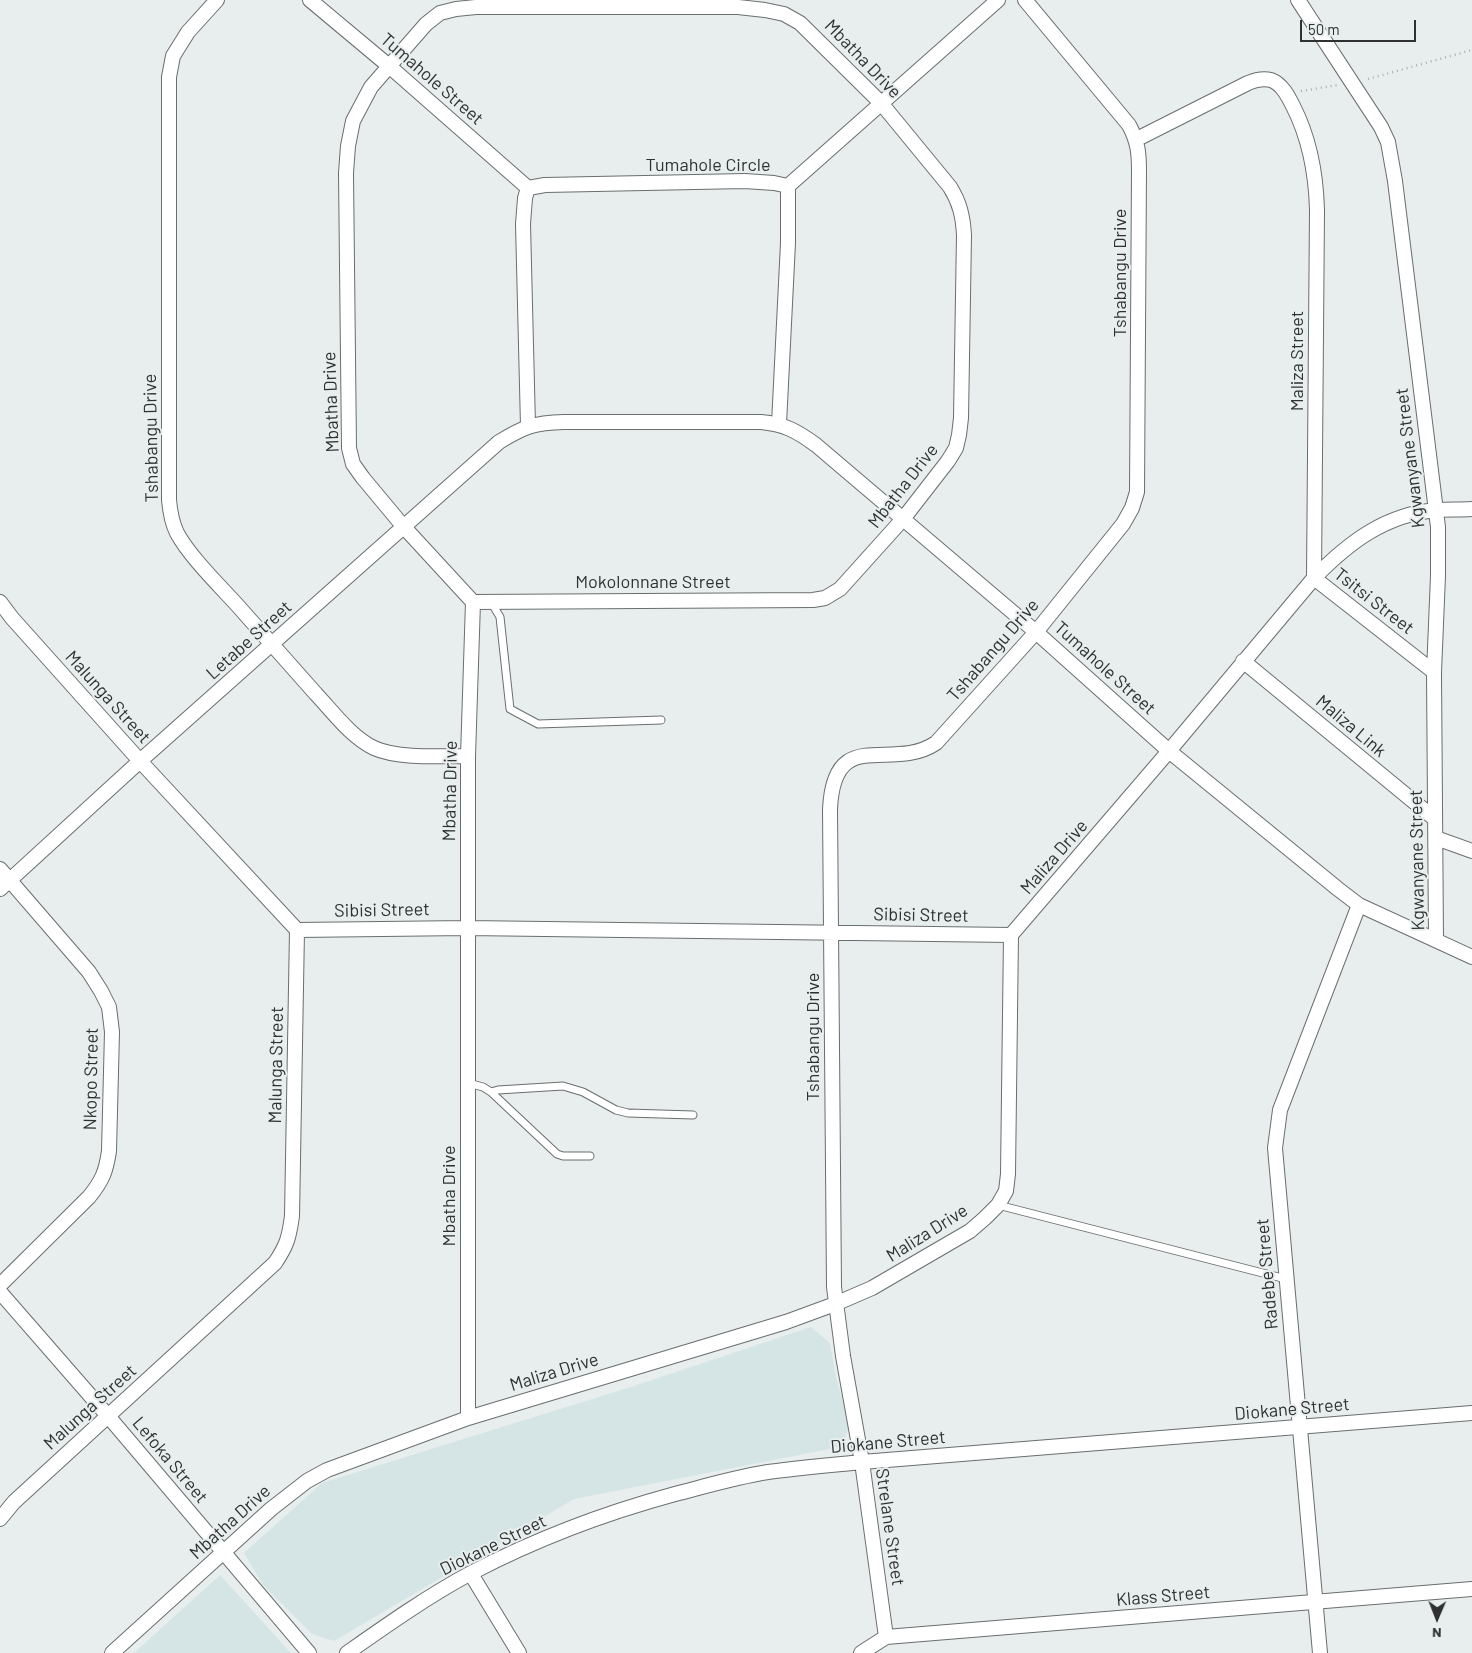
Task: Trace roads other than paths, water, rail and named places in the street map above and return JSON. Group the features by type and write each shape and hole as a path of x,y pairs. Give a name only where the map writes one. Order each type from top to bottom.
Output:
{"street":[{"name":"Tshabangu Drive","path":"216,0 188,32 173,56 169,77 169,500 171,517 176,532 184,544 272,645 356,736 374,748 393,753 413,756 468,756"},
{"name":"Tumahole Street","path":"310,0 389,66 528,188"},
{"path":"788,186 998,0"},
{"name":"Tshabangu Drive","path":"836,1304 833,1266 831,798 837,774 843,765 857,757 910,753 926,750 936,743 1036,632 1123,524 1132,508 1137,492 1139,171 1137,139 1129,125 1025,0"},
{"name":"Kgwanyane Street","path":"1298,0 1381,127 1388,142 1396,181 1436,510 1438,558 1434,672 1436,940"},
{"name":"Mbatha Drive","path":"112,1653 289,1494 327,1470 468,1418 468,756 473,602 362,478 353,464 349,448 348,428 346,173 352,121 371,87 426,24 440,14 456,8 476,7 738,7 784,14 800,23 881,103 950,187 958,199 963,216 964,235 959,435 956,448 903,519 846,583 832,595"},
{"name":"Maliza Street","path":"1137,139 1255,80 1263,79 1272,80 1287,93 1301,121 1310,147 1316,189 1314,578"},
{"name":"Tumahole Circle","path":"528,188 545,185 745,181 788,186 788,243 779,424"},
{"path":"528,188 522,224 528,426 564,422 742,422 779,424"},
{"name":"Tumahole Street","path":"779,424 794,430 816,445 1036,632 1170,751 1359,905 1472,957"},
{"name":"Letabe Street","path":"5,885 140,761 403,526 499,442 528,426"},
{"name":"Tsitsi Street","path":"1434,672 1314,578 1332,559 1367,533 1390,521 1436,510 1472,510"},
{"path":"1170,751 1314,578"},
{"name":"Mokolonnane Street","path":"473,602 813,600 832,595"},
{"name":"Malunga Street","path":"0,602 18,625 140,761 297,930 292,1216 290,1234 285,1248 275,1263 14,1502 0,1519"},
{"name":"Maliza Link","path":"1244,661 1435,819"},
{"name":"Maliza Drive","path":"468,1418 786,1322 836,1304 872,1288 970,1231 998,1205 1006,1191 1008,1174 1011,935 1170,751"},
{"path":"1436,838 1472,851"},
{"name":"Nkopo Street","path":"0,869 5,885 90,972 109,1007 112,1032 109,1151 106,1168 100,1183 0,1285"},
{"name":"Radebe Street","path":"1320,1653 1314,1603 1275,1148 1278,1118 1288,1087 1359,905"},
{"name":"Sibisi Street","path":"297,930 467,928 1011,935"},
{"name":"Lefoka Street","path":"0,1292 309,1653"},
{"name":"Strelane Street","path":"836,1304 843,1356 862,1462 886,1637"},
{"name":"Diokane Street","path":"347,1653 416,1606 471,1574 549,1537 599,1517 712,1484 766,1473 862,1462 1472,1413"},
{"path":"471,1574 519,1653"},
{"name":"Klass Street","path":"861,1653 886,1637 1472,1589"}],"lane":[{"path":"490,602 500,617 510,710 538,724 661,720"},
{"path":"468,1083 483,1087 491,1092 557,1154 563,1156 590,1156"},
{"path":"491,1092 563,1086 583,1092 616,1110 692,1115"},
{"path":"998,1205 1286,1279"}]}
